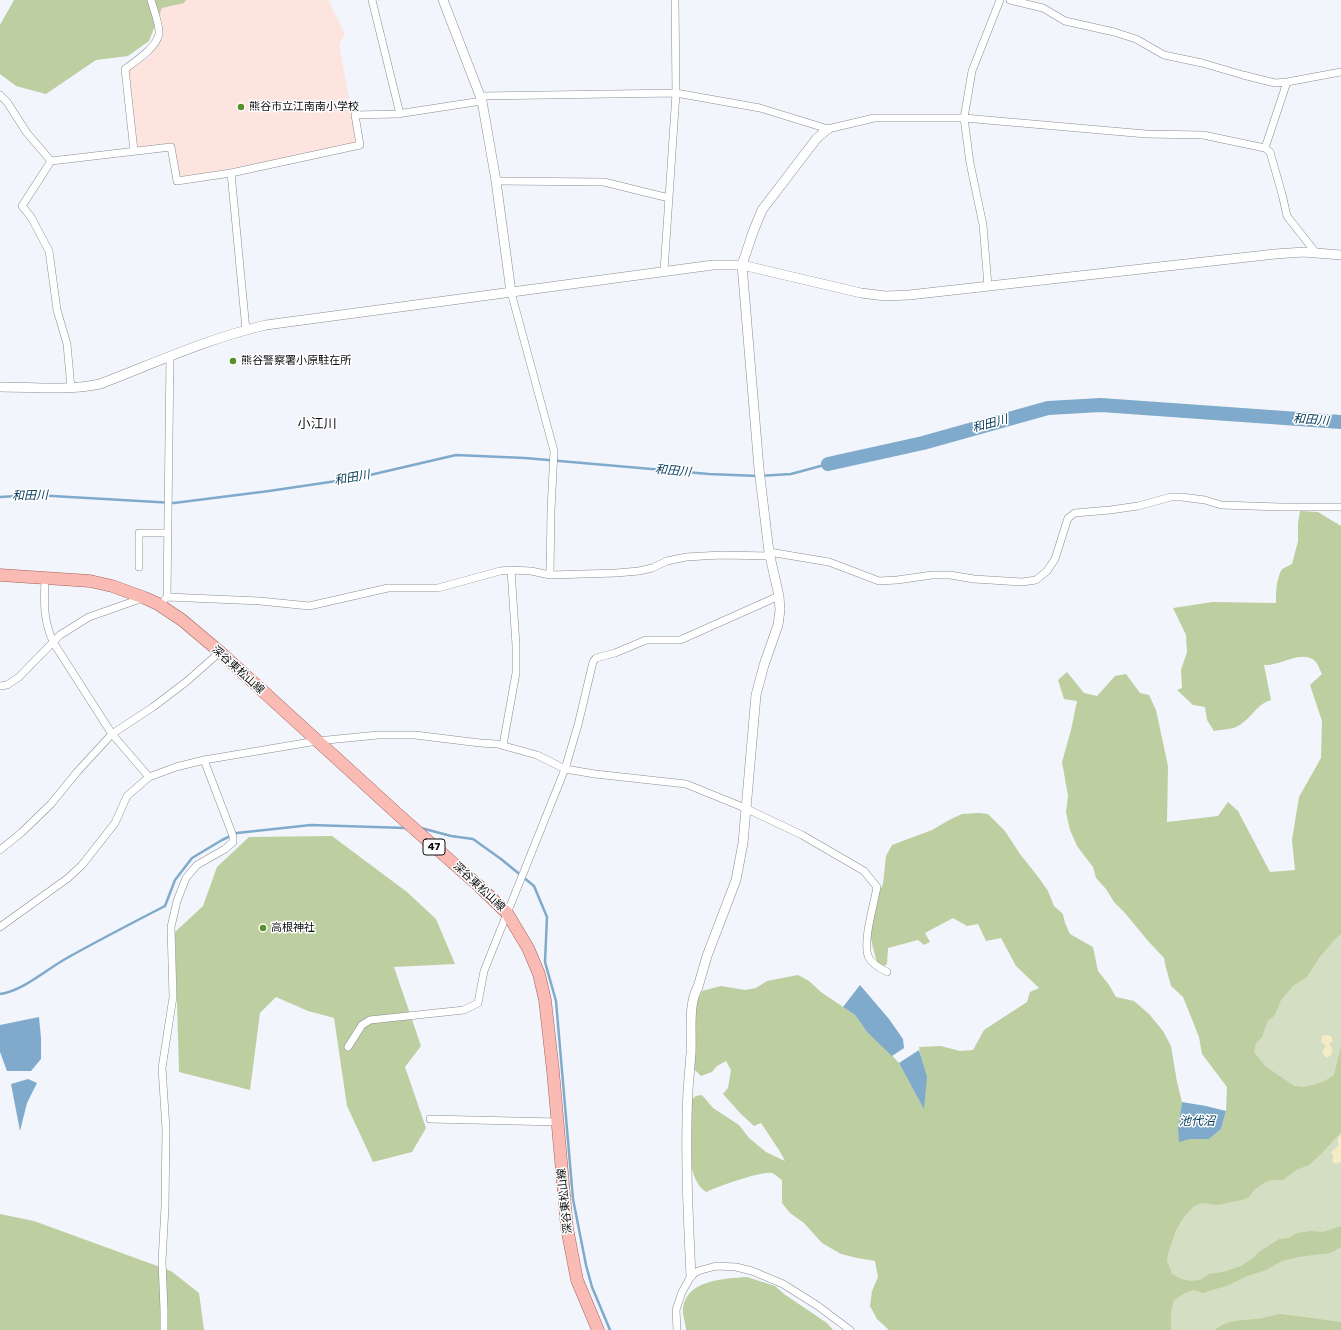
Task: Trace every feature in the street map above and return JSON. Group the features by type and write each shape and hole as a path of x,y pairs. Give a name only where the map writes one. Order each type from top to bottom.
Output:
{"main road":[{"name":"深谷東松山線","path":"0,575 90,581 112,586 145,598 163,601 182,620 220,652 402,818 480,886 506,913 528,948 539,974 545,1000 558,1122 567,1228 578,1280 598,1330"}],"street":[{"path":"134,151 125,69 144,56 154,44 159,34 151,0"},
{"path":"372,0 400,114"},
{"path":"442,0 481,99 496,181 511,292 554,451 550,575"},
{"path":"664,271 676,93 675,0"},
{"path":"988,286 983,225 970,163 964,118 972,71 1000,0"},
{"path":"1010,0 1042,8 1065,21 1114,32 1136,39 1164,55 1202,63 1243,75 1275,82 1287,82 1341,72"},
{"path":"1265,148 1287,82"},
{"path":"51,161 171,147 177,181 231,173 360,145 355,115 400,114 481,99 676,93 760,108 828,129"},
{"path":"0,95 7,102 27,133 51,161"},
{"path":"691,1276 688,1165 691,1015 696,991 714,936 736,880 743,843 756,695 764,665 778,625 780,610 779,596 769,554 760,481 742,265 762,210 813,143 828,129 874,118 964,118 1146,134 1203,135 1265,148 1270,152 1287,216 1316,253"},
{"path":"51,161 22,206 31,217 48,251 57,310 67,344 71,388"},
{"path":"231,173 246,330"},
{"path":"496,181 604,182 669,198"},
{"path":"0,388 71,388 100,384 206,342 246,330 317,317 713,265 742,265 861,294 885,296 909,295 1275,254 1304,252 1341,255"},
{"path":"170,356 167,533 163,601 260,601 309,606 388,588 438,588 500,571 531,571 550,575 598,574 639,571 652,568 666,561 686,557 720,555 769,554 829,562 879,580 897,580 932,575 944,575 1022,582 1036,580 1047,571 1055,559 1068,518 1075,513 1110,510 1176,497 1205,500 1221,505 1341,507"},
{"path":"139,567 139,533 167,533"},
{"path":"503,745 516,673 516,645 511,570"},
{"path":"45,578 44,610 47,626 53,642 112,734 149,778"},
{"path":"348,1047 362,1025 370,1020 464,1010 478,1003 484,971 565,769 578,725 593,662 596,658 615,653 646,640 680,640 687,638 779,596"},
{"path":"0,686 7,685 19,677 60,635 89,617 145,598"},
{"path":"0,850 51,804 77,772 112,734 153,707 186,682 220,652"},
{"path":"0,927 68,878 82,865 115,823 127,796 149,778 176,767 204,760 318,741 415,734 503,745 537,755 565,769 595,774 686,784 745,808 802,836 864,872 877,887 867,941 868,957 878,967 887,972"},
{"path":"164,1330 162,1261 165,1207 166,1129 162,1068 173,997 171,927 177,901 186,878 197,865 234,842 204,760"},
{"path":"430,1119 558,1122"},
{"path":"677,1330 676,1310 682,1292 691,1276 698,1270 716,1266 736,1267 752,1270 783,1284 818,1306 850,1330"}],"shaded area":[{"name":"熊谷市立江南南小学校","path":"181,0 328,0 345,34 339,44 357,143 184,178 179,174 173,143 140,147 137,145 128,71 149,57 162,37 155,4"}],"green space":[{"path":"14,0 186,0 184,3 162,8 149,41 128,56 96,60 46,94 16,86 0,74 0,25"},
{"path":"1300,511 1318,512 1341,526 1341,934 1319,958 1307,977 1293,986 1281,1000 1274,1016 1268,1020 1262,1037 1256,1043 1254,1052 1265,1066 1294,1086 1303,1087 1323,1082 1334,1075 1341,1046 1341,1132 1309,1165 1296,1170 1283,1180 1272,1180 1264,1183 1255,1189 1249,1197 1242,1200 1217,1205 1202,1203 1194,1206 1184,1217 1176,1230 1167,1261 1172,1274 1181,1279 1191,1281 1200,1280 1209,1274 1223,1272 1241,1266 1279,1239 1288,1238 1297,1233 1311,1231 1323,1232 1341,1226 1341,1247 1330,1253 1298,1257 1282,1261 1266,1270 1247,1276 1229,1285 1203,1293 1194,1290 1187,1292 1174,1300 1171,1312 1171,1330 889,1330 877,1319 870,1306 872,1291 878,1277 875,1261 841,1254 822,1243 804,1223 790,1213 782,1203 782,1180 777,1176 772,1173 767,1173 750,1176 706,1192 699,1185 694,1175 689,1150 690,1101 696,1096 702,1095 713,1108 739,1125 749,1138 766,1152 785,1161 761,1123 754,1126 723,1094 728,1088 731,1070 726,1061 717,1066 712,1072 701,1076 694,1069 693,1010 702,991 721,986 745,990 756,988 767,981 798,975 809,981 821,992 855,1015 867,1032 899,1063 924,1108 919,1047 941,1046 960,1051 973,1050 984,1030 1027,1002 1030,992 1039,988 1016,966 1001,938 986,941 978,924 967,926 953,918 925,933 930,942 924,945 918,940 888,948 887,964 884,966 877,962 867,920 883,884 886,856 892,845 932,830 962,814 988,814 1005,831 1020,854 1048,891 1054,906 1063,914 1070,934 1093,947 1098,971 1116,997 1134,1001 1149,1014 1163,1031 1171,1046 1182,1102 1178,1128 1190,1139 1209,1139 1221,1129 1226,1111 1227,1087 1202,1054 1199,1037 1183,997 1171,986 1164,958 1114,902 1106,889 1096,878 1093,867 1077,846 1070,830 1066,812 1068,796 1062,762 1077,701 1064,699 1058,680 1067,672 1084,693 1097,696 1115,676 1126,674 1140,693 1149,695 1156,710 1168,766 1167,822 1218,816 1228,802 1238,811 1270,872 1295,870 1292,840 1299,797 1321,758 1322,721 1310,685 1322,674 1316,662 1311,658 1298,657 1270,665 1264,665 1271,700 1261,705 1245,721 1236,727 1214,731 1207,720 1205,707 1193,705 1177,690 1182,688 1181,670 1187,652 1186,635 1173,608 1213,602 1276,603 1277,581 1282,569 1292,564 1298,541"},
{"path":"332,836 407,892 436,919 455,964 394,967 421,1046 405,1067 426,1128 412,1152 373,1162 347,1106 334,1018 308,1011 276,997 260,1013 250,1090 179,1072 175,932 203,906 217,867 249,837"},
{"path":"1341,927 1341,1330 1161,1330 1156,1264 1191,1198 1234,1197 1243,1046 1276,997"},
{"path":"0,1214 34,1221 171,1271 199,1293 204,1330 0,1330"},
{"path":"747,1277 775,1286 784,1294 827,1323 833,1330 686,1330 683,1308 686,1298 692,1291 708,1282"},
{"path":"1281,1314 1341,1322 1341,1330 1215,1330 1229,1322 1259,1319"}],"sand":[{"path":"1322,1036 1331,1036 1333,1041 1329,1044 1333,1050 1327,1058 1322,1052 1326,1046 1321,1042"},
{"path":"1341,1135 1341,1162 1334,1164 1332,1160 1334,1157 1331,1152 1338,1146 1338,1137"}],"water":[{"path":"860,985 889,1019 903,1039 904,1048 892,1056 867,1032 855,1015 843,1007"},
{"path":"39,1017 41,1059 31,1071 7,1071 0,1052 0,1025"},
{"path":"919,1050 927,1077 924,1109 899,1063"},
{"path":"28,1079 37,1083 27,1103 20,1131 11,1084"},
{"name":"池代沼","path":"1182,1102 1226,1111 1221,1129 1209,1139 1190,1139 1179,1142 1178,1128"}],"waterway":[{"name":"和田川","path":"828,464 923,443 1048,408 1101,405 1341,422"},
{"name":"和田川","path":"0,497 35,495 174,503 357,478 456,455 525,458 709,474 758,476 791,474 828,464"},
{"path":"0,994 17,989 67,958 165,906 175,880 192,858 237,833 311,825 406,828"},
{"path":"421,828 451,836 473,839 501,859 534,886 547,917 545,962 556,1001 573,1199 586,1265 592,1287 610,1330"}],"place":[{"name":"熊谷市立江南南小学校","path":"241,107"},
{"name":"熊谷警察署小原駐在所","path":"233,361"},
{"name":"高根神社","path":"263,928"}],"district":[{"name":"小江川","path":"317,424"}]}
